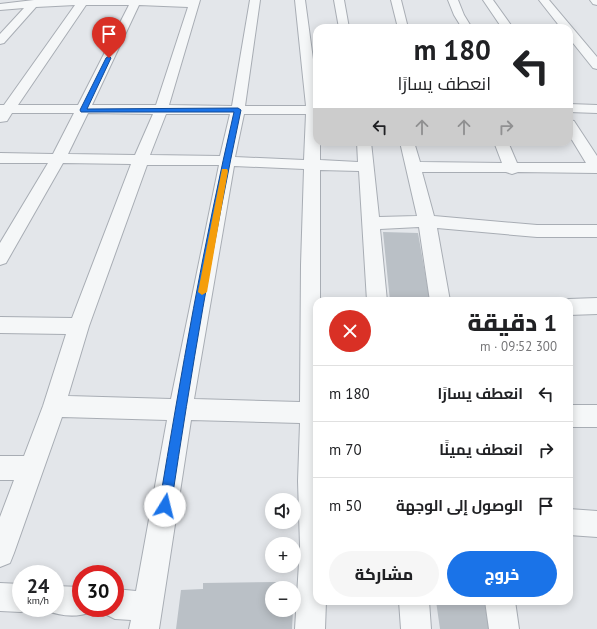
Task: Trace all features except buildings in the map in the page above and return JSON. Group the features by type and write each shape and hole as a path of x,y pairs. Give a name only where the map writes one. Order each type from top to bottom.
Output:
{"street":[{"path":"124,608 146,617 181,408 227,161 238,110 255,0"},
{"path":"300,0 313,95"},
{"path":"339,0 343,24"},
{"path":"396,0 402,24"},
{"path":"453,0 464,24"},
{"path":"488,0 505,24"},
{"path":"544,0 564,24"},
{"path":"0,121 4,109 84,1"},
{"path":"0,258 58,159 128,20 136,1"},
{"path":"0,41 28,2"},
{"path":"0,8 28,2 194,2 161,110 141,159 79,326 54,406 0,553"},
{"path":"573,35 596,62"},
{"path":"573,108 597,109"},
{"path":"4,109 313,110"},
{"path":"573,130 597,168"},
{"path":"313,376 310,265 314,146"},
{"path":"364,146 372,223 377,297"},
{"path":"409,146 427,221 439,297"},
{"path":"502,146 512,169"},
{"path":"0,158 227,161 367,167"},
{"path":"413,167 512,169 597,168"},
{"path":"372,223 427,221 537,231 597,231"},
{"path":"573,307 597,306"},
{"path":"0,325 79,326"},
{"path":"54,406 181,408 313,413"},
{"path":"573,416 597,416"},
{"path":"313,436 311,481 313,507"},
{"path":"0,468 32,468"},
{"path":"573,522 597,524"},
{"path":"310,629 313,588"},
{"path":"0,597 12,598"},
{"path":"414,605 416,629"},
{"path":"501,605 504,629"}],"slow traffic":[{"path":"202,292 225,171"}],"route":[{"path":"109,58 83,110 238,110 227,161 181,408 165,506"}]}
